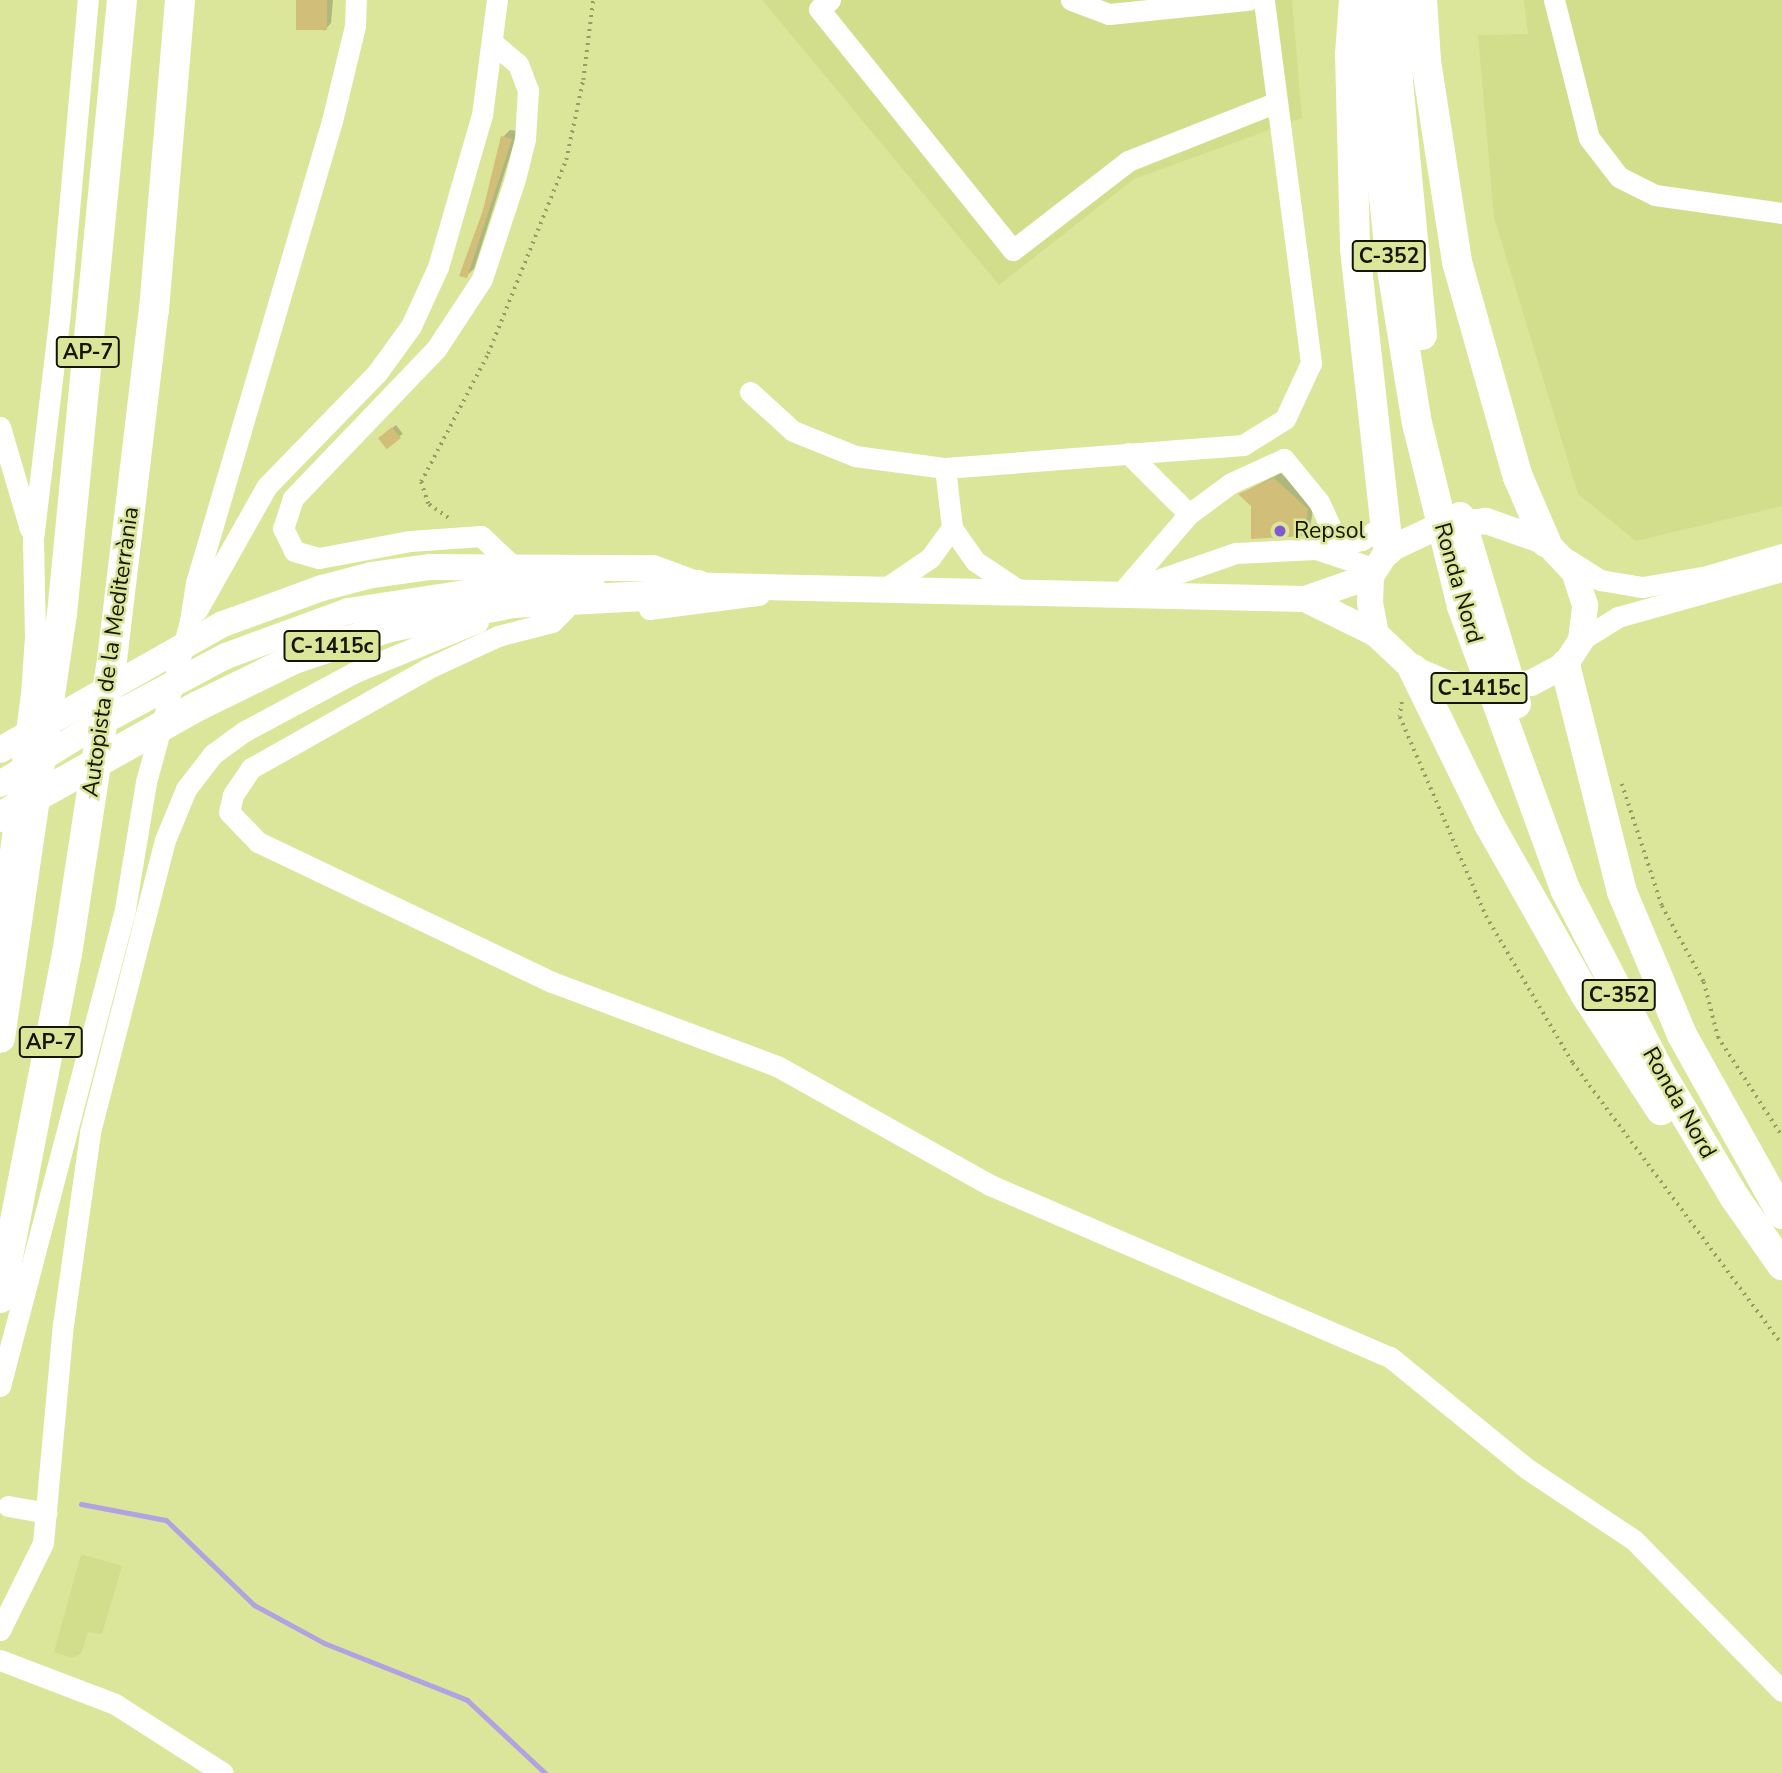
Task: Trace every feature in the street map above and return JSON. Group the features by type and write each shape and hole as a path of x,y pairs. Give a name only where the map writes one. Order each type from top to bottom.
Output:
{"highway":[{"name":"AP-7","path":"0,1038 16,821 39,712 122,0"},
{"name":"Autopista de la Mediterrània","path":"0,1297 46,1074 112,660 154,310 180,0"},
{"path":"1354,0 1350,54 1355,249 1380,555"},
{"name":"Ronda Nord","path":"1375,0 1378,138 1390,257 1417,423 1448,508 1505,704 1566,891 1615,988 1735,1198 1782,1265"},
{"name":"Ronda Nord","path":"1396,0 1398,81 1420,327 1448,508"},
{"path":"1422,0 1426,61 1457,262 1518,477 1555,549"},
{"name":"C-1415c","path":"16,821 198,706 295,659 390,627 513,603 668,595 698,585"},
{"path":"1573,653 1622,892 1682,1035 1782,1214"},
{"path":"1410,665 1489,824 1585,994 1770,1277 1782,1288"},
{"name":"Ronda Nord","path":"1505,704 1623,967 1678,1072 1782,1238"}],"main road":[{"name":"C-1415c","path":"1305,599 1380,555 1437,527 1486,521 1555,549"},
{"path":"1555,549 1585,605 1573,653"},
{"path":"1376,634 1380,555"},
{"name":"C-1415c","path":"0,750 223,624 270,606 372,575 430,568 653,568 698,585"},
{"name":"C-1415c","path":"0,784 89,729 226,656 348,611 511,586 698,585 787,591 886,588 1305,599 1376,634 1410,665 1446,683 1483,688 1531,683 1573,653"}],"street":[{"path":"39,712 33,539 60,311 88,0"},
{"path":"0,1386 124,915 156,746 190,621 195,583 332,121 355,26 356,0"},
{"path":"190,621 267,486 377,373 411,326 438,267 482,116 494,44 497,0"},
{"path":"830,0 819,9 1013,250 1128,161 1277,102"},
{"path":"1072,0 1109,14 1248,0"},
{"path":"751,392 793,430 855,456 945,468 1243,445 1285,419 1311,363 1264,0"},
{"path":"1554,0 1589,138 1619,177 1655,195 1782,213"},
{"path":"494,44 518,64 528,90 518,166 482,279 436,349 293,498 283,528 294,551 319,558 410,541 481,536 514,568"},
{"path":"0,427 33,539"},
{"path":"1128,453 1189,514"},
{"path":"1121,593 1189,514 1231,483 1284,459 1319,502 1338,543"},
{"path":"945,468 952,528 975,561 1020,591"},
{"path":"886,588 930,558 952,528"},
{"path":"1316,549 1363,540 1380,555"},
{"path":"1121,593 1236,553 1316,549 1380,555"},
{"name":"C-1415c","path":"1555,549 1600,580 1642,587 1703,577 1782,554"},
{"name":"C-1415c","path":"1573,653 1618,617 1782,571"},
{"path":"0,1630 43,1543 63,1325 90,1132 165,841 186,789 214,754 245,732 353,673 441,633 502,615 565,609 672,608 787,591"},
{"path":"565,609 552,622 498,636 427,669 251,768 233,795 229,812 258,842 552,982 777,1066 990,1185 1390,1357 1527,1468 1634,1540 1782,1691"},
{"path":"0,926 16,821"},
{"path":"8,1506 46,1513"},
{"path":"0,1660 115,1704 223,1773"}],"path":[{"path":"481,536 435,513 421,482 488,354 566,160 583,80 593,0"},
{"path":"1410,665 1400,718 1486,916 1573,1063 1782,1344"},
{"path":"1617,771 1662,906 1703,982 1718,1037 1782,1136"}],"shaded area":[{"path":"762,0 1292,0 1302,118 1134,179 999,285"},
{"path":"1524,0 1782,0 1782,506 1636,541 1578,494 1494,217 1478,35 1528,34"},
{"path":"81,1554 122,1566 102,1634 88,1632 81,1654 72,1658 54,1652"}],"building":[{"path":"296,0 327,0 327,30 296,30"},
{"path":"501,136 512,139 467,278 459,276 483,210"},
{"path":"392,427 401,438 387,449 378,438"},
{"path":"1274,478 1308,509 1304,536 1251,539 1251,506 1238,494"}],"waterway":[{"path":"81,1504 166,1520 254,1605 324,1643 467,1700 545,1773"}],"place":[{"name":"Repsol","path":"1280,531"}]}
